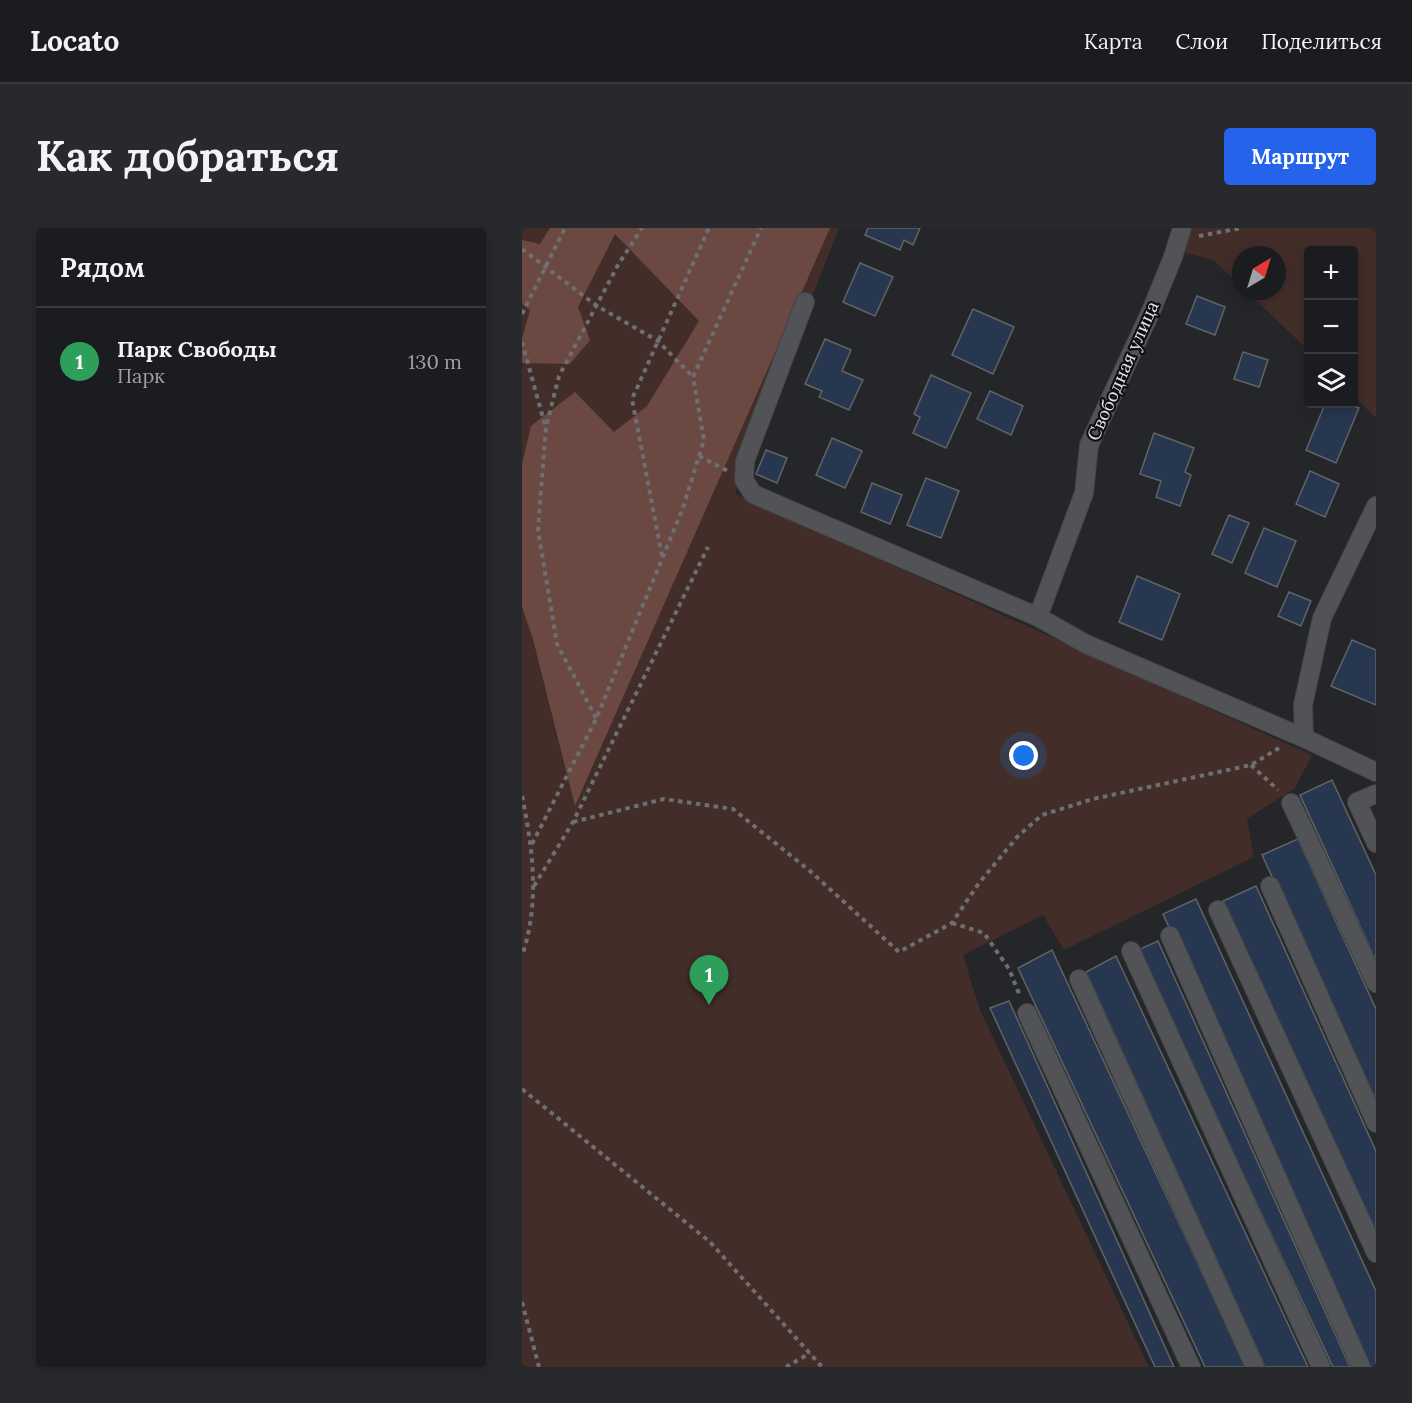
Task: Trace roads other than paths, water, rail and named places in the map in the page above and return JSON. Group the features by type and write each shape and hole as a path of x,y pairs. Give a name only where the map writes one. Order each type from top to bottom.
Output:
{"street":[{"name":"Свободная улица","path":"1038,617 1084,493 1089,445 1188,230"},
{"path":"805,303 745,461 744,480 753,494 1038,617 1086,644 1304,738 1376,772"},
{"path":"1304,738 1303,705 1322,618 1376,506"},
{"path":"1376,794 1357,802 1376,843"},
{"path":"1291,803 1376,983"},
{"path":"1269,886 1376,1123"},
{"path":"1218,910 1376,1253"},
{"path":"1170,936 1361,1367"},
{"path":"1131,951 1321,1367"},
{"path":"1079,980 1255,1367"},
{"path":"1027,1013 1191,1367"}],"place":[{"name":"Парк Свободы","path":"709,1005"}]}
